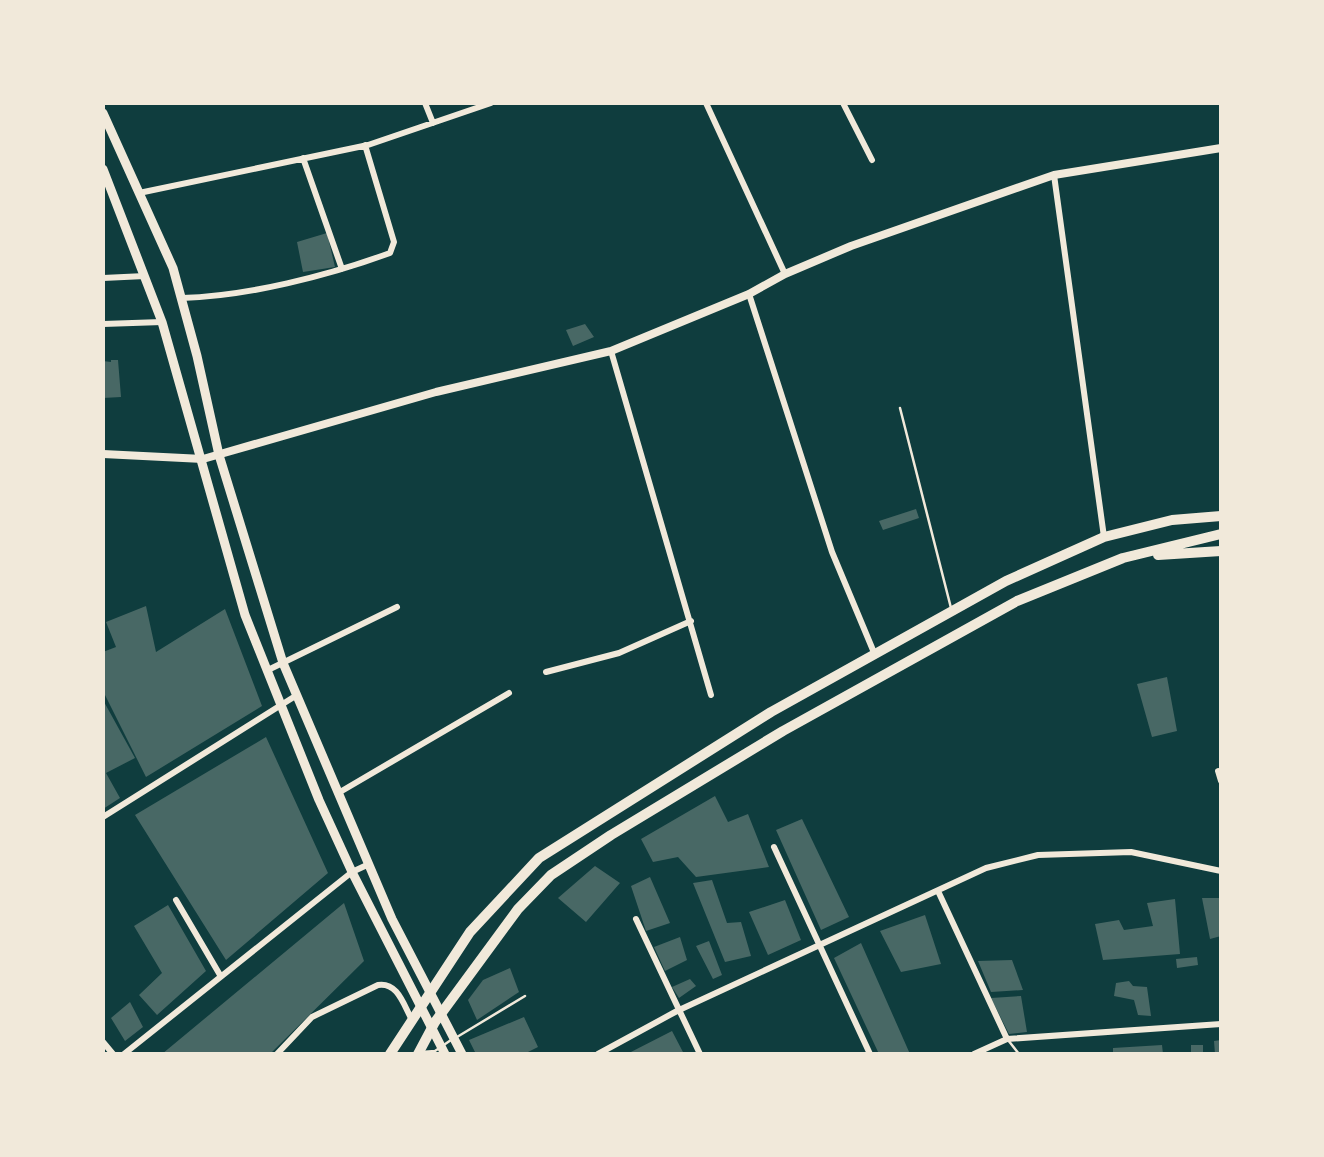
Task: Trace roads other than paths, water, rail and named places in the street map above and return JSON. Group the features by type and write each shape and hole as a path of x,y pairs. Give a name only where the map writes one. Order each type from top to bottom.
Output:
{"highway":[{"path":"390,1054 411,1018 470,932 539,858 771,712 1006,582 1104,537 1172,520 1221,516"},
{"path":"418,1053 488,947 551,875 783,731 1006,607 1123,558 1221,534"},
{"path":"1123,558 1221,551"}],"main road":[{"path":"103,113 173,268 219,455 283,663 392,919 462,1054"},
{"path":"103,169 162,323 203,459 245,615 352,872 444,1054"}],"street":[{"path":"425,103 433,123"},
{"path":"139,193 365,145 491,103"},
{"path":"706,103 785,274"},
{"path":"843,103 872,160"},
{"path":"182,298 215,297 342,269 390,253 394,248 365,145"},
{"path":"103,454 203,459 436,392 611,351 749,294 785,274 851,246 1054,175 1221,148"},
{"path":"303,158 342,269"},
{"path":"1054,175 1104,537"},
{"path":"103,278 145,276"},
{"path":"749,294 832,552 875,655"},
{"path":"103,324 162,323"},
{"path":"611,351 691,621 710,695"},
{"path":"268,670 397,607"},
{"path":"546,672 619,653 691,621"},
{"path":"340,792 509,692"},
{"path":"103,817 297,695"},
{"path":"1218,771 1221,781"},
{"path":"775,847 870,1054"},
{"path":"598,1054 677,1010 986,868 1038,855 1131,852 1221,871"},
{"path":"124,1054 352,872 368,864"},
{"path":"938,891 1007,1039"},
{"path":"176,900 220,975"},
{"path":"636,919 700,1054"},
{"path":"277,1054 312,1017 378,985 387,984 394,987 411,1018"},
{"path":"974,1054 1007,1039 1221,1024"},
{"path":"103,1042 113,1054"}],"lane":[{"path":"900,408 952,612"},
{"path":"418,1053 435,1051 525,996"},
{"path":"1007,1039 1019,1054"}]}
